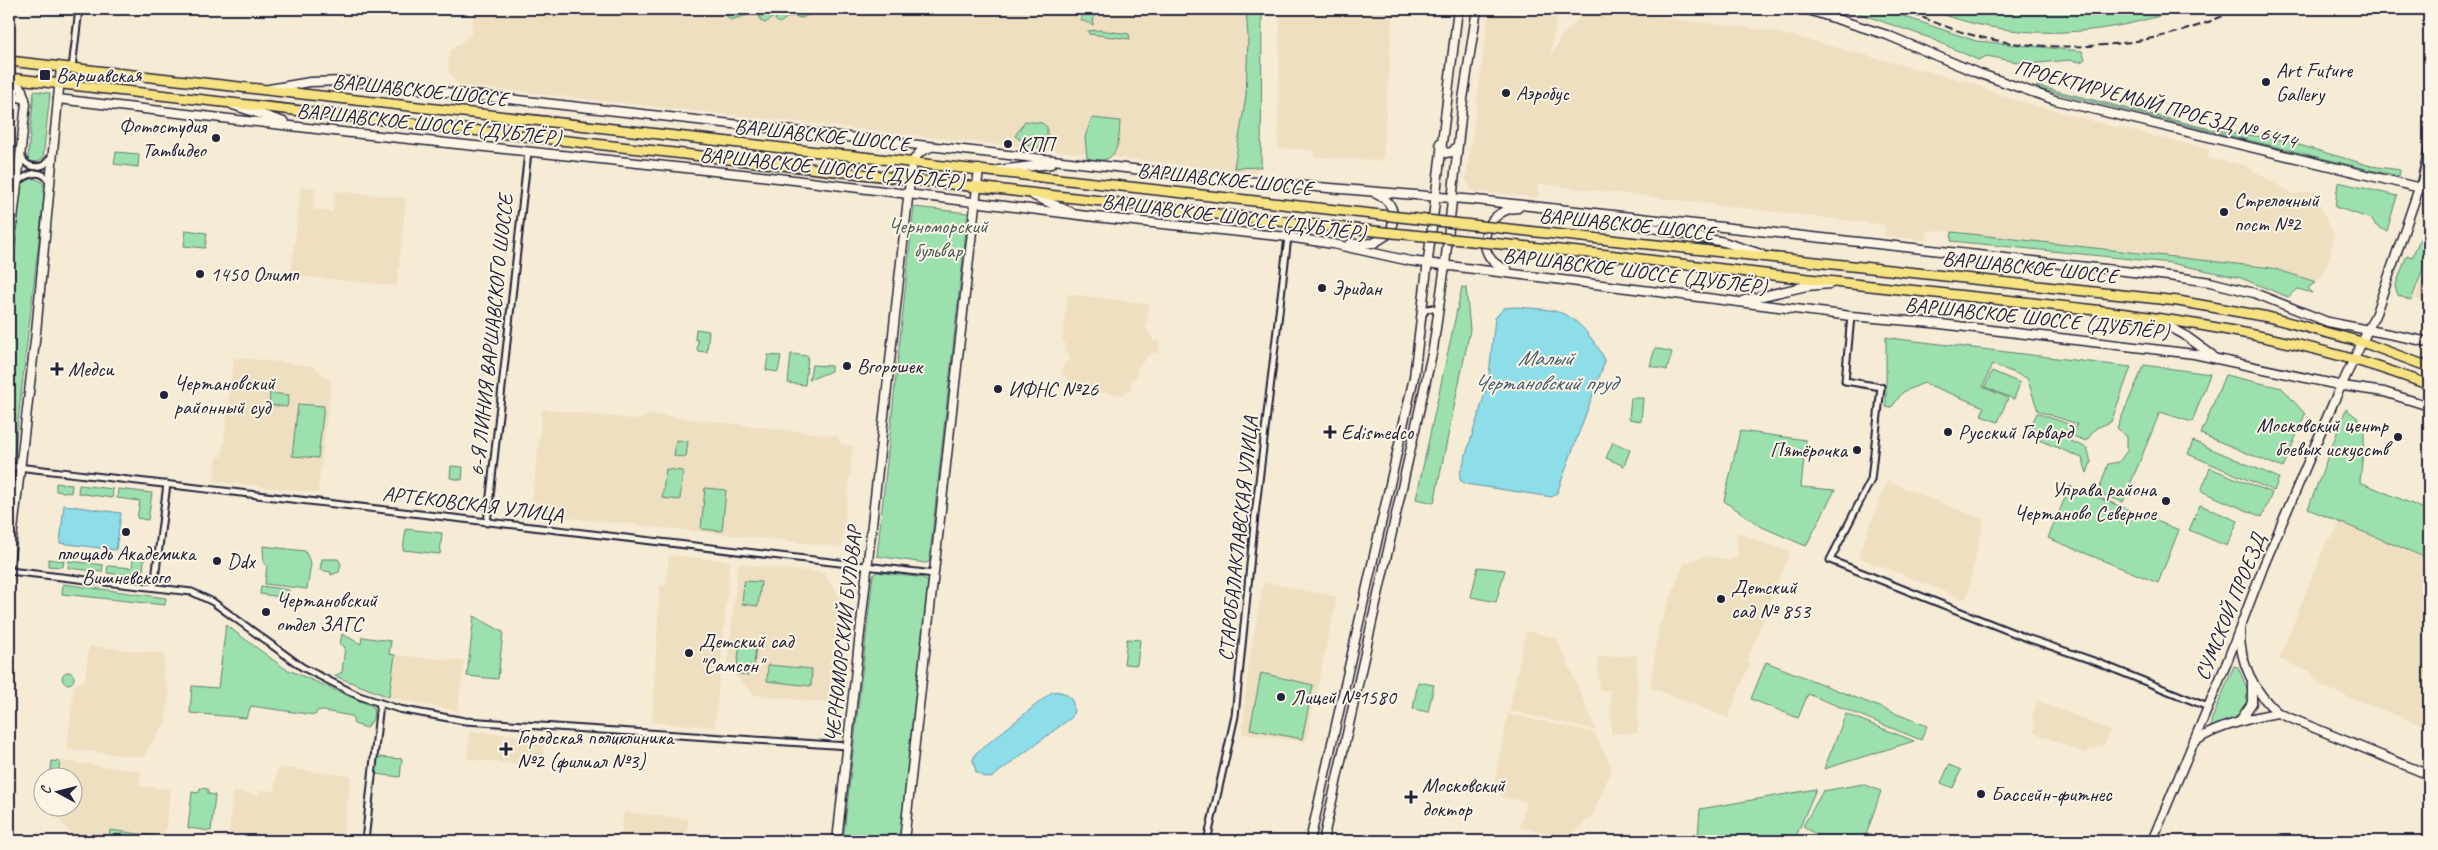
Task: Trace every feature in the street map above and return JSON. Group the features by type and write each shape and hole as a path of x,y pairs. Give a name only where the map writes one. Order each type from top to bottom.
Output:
{"main road":[{"path":"1310,841 1414,377 1429,263 1440,143 1458,9"},
{"path":"1323,841 1427,382 1445,265 1457,145 1475,23 1479,9"},
{"name":"ПРОЕКТИРУЕМЫЙ ПРОЕЗД № 6414","path":"1805,9 1887,34 1975,72 2055,100 2429,190"},
{"name":"ВАРШАВСКОЕ ШОССЕ","path":"9,62 1308,207 2178,301 2268,317 2362,342 2429,367"},
{"path":"9,565 54,154 61,67"},
{"name":"ВАРШАВСКОЕ ШОССЕ","path":"10,78 2150,317 2262,336 2354,360 2429,385"},
{"path":"9,255 25,99 22,90 10,78"},
{"name":"ВАРШАВСКОЕ ШОССЕ (ДУБЛЁР)","path":"261,90 310,82 347,81 1250,182 1435,196 2169,276 2210,282 2254,293 2328,322 2429,342"},
{"path":"9,94 25,99"},
{"name":"ВАРШАВСКОЕ ШОССЕ (ДУБЛЁР)","path":"58,99 300,128 908,193 1078,215 1288,237 1429,263 1726,301 1851,316 1932,323 2218,358 2343,386 2384,392 2429,406"},
{"path":"224,102 300,128"},
{"path":"1440,143 1444,151 1449,153 1455,151 1457,145"},
{"path":"912,162 920,152 935,146"},
{"name":"ЧЕРНОМОРСКИЙ БУЛЬВАР","path":"837,841 912,162"},
{"path":"990,170 1068,162"},
{"path":"904,841 980,169"},
{"name":"СУМСКОЙ ПРОЕЗД","path":"2152,841 2334,401 2343,386 2376,313 2419,188"},
{"path":"1333,244 1374,243 1390,233 1394,220 1393,210 1387,201 1370,191"},
{"path":"1020,192 1044,199 1078,215"},
{"path":"1530,275 1501,268 1496,264 1488,254 1485,236 1493,218 1503,210 1508,208 1539,207"},
{"path":"1561,209 1724,242 1771,257"},
{"path":"1726,301 1757,299 1807,286 1840,283"},
{"path":"2150,317 2183,334 2218,358"},
{"path":"2240,625 2241,649 2252,683 2261,696 2278,713 2429,774"},
{"path":"2227,662 2231,658 2238,657 2247,667"},
{"path":"2237,723 2248,713 2252,704 2252,683"},
{"path":"2192,744 2200,737 2254,716 2278,713"},
{"path":"2204,718 2208,729 2220,730"}],"street":[{"path":"72,68 79,9"},
{"path":"2419,188 2429,144"},
{"path":"21,151 26,164 38,168 44,165 54,154"},
{"name":"6-Я ЛИНИЯ ВАРШАВСКОГО ШОССЕ","path":"487,522 528,152"},
{"path":"16,184 28,175 40,173 47,177 50,187"},
{"name":"СТАРОБАЛАКЛАВСКАЯ УЛИЦА","path":"1207,841 1235,716 1255,515 1288,237"},
{"path":"1423,314 1428,309 1433,308 1438,312 1438,317"},
{"path":"1851,316 1845,381 1880,387 1871,480 1830,560 2208,707"},
{"name":"АРТЕКОВСКАЯ УЛИЦА","path":"9,466 934,574"},
{"path":"154,587 167,484"},
{"path":"1373,561 1378,570 1386,565"},
{"path":"9,571 154,587 201,595 302,667 359,696 399,709 464,721 848,746"},
{"path":"365,841 380,703"},
{"path":"1336,725 1341,720 1346,720 1349,729"}],"shaded area":[{"path":"473,9 1262,9 1256,173 458,85 448,71 450,51 472,34"},
{"path":"1280,9 1393,9 1383,161 1314,157 1314,150 1278,148"},
{"path":"1588,9 1768,30 1976,84 2012,99 2111,126 2209,149 2207,158 2244,165 2293,194 2313,192 2334,235 2329,259 2322,276 2316,282 2272,268 1939,231 1927,230 1925,240 1884,236 1885,225 1558,186 1538,184 1538,198 1472,191 1466,180 1489,12 1557,18 1550,58 1561,37"},
{"path":"301,187 315,188 313,209 333,212 335,191 406,198 397,286 291,275"},
{"path":"2429,259 2429,304 2415,298"},
{"path":"1068,294 1149,304 1146,327 1153,340 1160,341 1158,354 1151,353 1138,367 1136,378 1132,379 1131,389 1122,395 1066,388 1067,377 1062,376 1064,362 1068,362 1069,355 1064,354 1065,343 1062,342"},
{"path":"234,357 313,366 331,381 318,493 214,481 217,456 222,456"},
{"path":"542,409 641,420 650,414 838,436 841,444 853,446 842,547 531,514"},
{"path":"1887,481 1984,520 1966,600 1858,557"},
{"path":"2339,522 2429,560 2429,728 2323,687 2309,671 2279,659 2328,538 2332,539"},
{"name":"Детский сад № 853","path":"1736,532 1790,552 1747,661 1750,663 1728,718 1650,687 1659,626 1684,564 1706,556 1730,560 1738,556"},
{"name":"Детский сад \"Самсон\"","path":"669,555 730,561 715,727 652,722 660,585 666,585"},
{"path":"738,564 824,573 840,597 828,703 754,695 727,668"},
{"name":"Лицей №1580","path":"1264,582 1337,597 1306,742 1242,734 1249,659"},
{"path":"1526,631 1557,638 1596,730 1509,711"},
{"path":"89,646 165,654 163,676 169,691 166,721 143,757 67,749 74,685 85,680"},
{"path":"395,655 464,661 458,711 389,697"},
{"path":"1637,655 1638,733 1611,734 1610,690 1599,690 1598,657"},
{"path":"2038,701 2110,730 2104,745 2084,753 2033,732 2035,726 2032,716"},
{"path":"1508,714 1595,733 1612,769 1592,816 1567,838 1520,827 1526,802 1503,797 1493,787"},
{"name":"Городская поликлиника №2 (филиал №3)","path":"470,731 545,738 542,767 467,759"},
{"path":"62,761 141,771 140,786 171,789 164,841 77,841 58,818 82,818 82,768 61,768"},
{"path":"278,767 351,776 343,841 228,841 233,792 259,795 260,790 274,791"},
{"path":"624,812 688,819 686,841 620,841"}],"green space":[{"path":"109,9 153,9 151,16 109,11"},
{"path":"728,9 811,10 810,14 802,18 790,16 779,23 775,20 777,15 765,23 761,21 759,14 755,13 730,20 727,17"},
{"path":"1081,9 1095,9 1093,25 1081,20"},
{"path":"1246,9 1262,9 1261,167 1234,168 1246,96 1248,37"},
{"path":"1846,9 1882,9 1976,41 2082,51 2085,59 2081,62 2070,60 2027,64 1987,56 1978,60 1930,38"},
{"path":"1929,9 2180,9 2118,26 2054,32 1990,27 1959,20"},
{"path":"1099,30 1129,34 1130,39 1089,34 1088,31"},
{"path":"2037,86 2210,129 2282,140 2371,166 2400,170 2399,176 2036,88"},
{"path":"34,91 50,93 43,158 37,162 29,161 28,157"},
{"path":"1092,118 1120,121 1119,137 1115,152 1105,160 1087,158 1085,137"},
{"path":"1025,121 1042,123 1047,127 1047,136 1043,139 1044,148 1026,145 1027,139 1022,141 1015,136"},
{"path":"116,152 139,154 138,167 114,164"},
{"path":"33,178 42,182 45,188 14,455 9,454 9,288 20,185"},
{"path":"2338,182 2397,196 2387,231 2376,226 2372,219 2335,207"},
{"name":"Черноморский бульвар","path":"914,207 968,213 929,562 925,563 877,556"},
{"path":"2429,219 2429,253 2411,301 2398,295 2395,287 2407,255 2412,257"},
{"path":"186,230 207,233 205,248 184,246"},
{"path":"1952,232 2272,268 2316,282 2308,288 2312,293 2298,289 2288,297 2241,278 2171,263 1951,241"},
{"path":"1462,287 1466,288 1470,330 1434,503 1416,499"},
{"path":"696,329 709,331 707,352 697,351"},
{"path":"1886,337 2131,367 2111,422 2096,428 2086,441 2073,436 2077,424 2038,411 2027,378 1992,364 1983,387 2008,398 1998,422 1981,416 1984,407 1924,383 1903,392 1891,408 1886,407"},
{"path":"1655,348 1672,352 1667,370 1650,366"},
{"path":"791,354 808,356 805,385 788,383"},
{"path":"768,355 781,356 778,372 766,370"},
{"path":"812,365 831,366 831,371 809,380"},
{"path":"2144,365 2210,374 2192,422 2160,412 2123,502 2098,493 2108,464 2119,462 2127,451 2127,437 2117,428"},
{"path":"1992,371 2020,383 2014,399 1985,387"},
{"path":"2225,375 2282,388 2305,414 2283,468 2201,434"},
{"path":"270,393 289,395 287,407 269,405"},
{"path":"1631,398 1643,398 1641,421 1629,419"},
{"path":"298,404 324,406 318,458 292,456"},
{"path":"2346,409 2364,423 2360,482 2429,511 2429,559 2308,509"},
{"path":"2037,413 2074,426 2070,441 2087,448 2091,462 2087,473 2082,458 2027,435"},
{"path":"1740,431 1806,440 1801,487 1835,490 1806,546 1762,527 1724,501"},
{"path":"676,440 688,441 686,457 674,456"},
{"path":"2193,441 2279,478 2274,491 2188,454"},
{"path":"1613,442 1630,450 1624,466 1606,458"},
{"path":"451,466 463,467 462,480 450,478"},
{"path":"2210,468 2272,493 2262,517 2201,491"},
{"path":"666,469 683,471 680,500 662,498"},
{"path":"56,483 72,485 71,493 56,491"},
{"path":"79,485 113,489 112,498 78,493"},
{"path":"2070,486 2179,530 2158,583 2048,538"},
{"path":"705,488 726,490 722,531 701,529"},
{"path":"118,489 152,493 148,520 137,518 140,501 117,498"},
{"path":"2200,505 2238,521 2227,546 2189,530"},
{"path":"406,529 442,533 440,554 403,550"},
{"path":"263,546 305,551 311,564 307,589 265,584 267,565 264,564"},
{"path":"134,552 145,554 142,577 107,573 108,566 132,568"},
{"path":"48,559 64,561 63,567 48,566"},
{"path":"322,559 338,559 341,564 339,572 331,575 331,572 320,570"},
{"path":"69,561 103,565 102,572 68,568"},
{"path":"1478,567 1505,570 1496,602 1471,597"},
{"path":"877,572 924,578 930,584 901,841 843,841 873,575"},
{"path":"744,581 761,582 758,606 742,604"},
{"path":"63,584 166,598 165,605 62,594"},
{"path":"261,586 289,590 288,598 260,594"},
{"path":"474,616 503,632 498,679 467,676"},
{"path":"226,625 284,668 374,707 373,719 367,728 354,724 352,716 318,710 315,715 251,706 246,718 190,713 192,686 218,688"},
{"path":"342,634 361,644 362,637 391,641 389,654 395,655 389,697 335,676 342,672 345,647 340,644"},
{"path":"1127,639 1140,640 1137,665 1124,664"},
{"path":"740,642 756,644 754,667 750,667 749,675 736,674"},
{"path":"1766,662 1927,726 1921,740 1808,694 1798,718 1751,699"},
{"path":"768,665 812,669 811,686 767,681"},
{"path":"2234,666 2238,667 2251,698 2238,717 2215,727 2211,726 2211,721"},
{"path":"68,672 74,678 68,684 62,678"},
{"path":"1261,673 1313,685 1302,739 1250,729"},
{"path":"1418,682 1434,685 1428,712 1413,709"},
{"path":"1846,714 1914,741 1824,769"},
{"path":"378,757 402,759 400,777 376,774"},
{"path":"52,761 60,762 59,768 51,768"},
{"path":"1949,765 1961,770 1953,788 1941,783"},
{"path":"1863,784 1881,791 1864,841 1826,841 1803,826 1823,791"},
{"path":"200,788 208,789 208,794 215,795 211,831 188,828 192,792 199,793"},
{"path":"1816,789 1794,841 1698,837 1700,809"},
{"path":"110,830 154,836 154,841 109,841"}],"water":[{"name":"Малый Чертановский пруд","path":"1504,308 1549,310 1566,315 1583,328 1599,349 1605,361 1557,493 1552,497 1466,484 1460,480 1460,474 1488,384 1495,318"},
{"path":"64,505 121,513 116,550 60,543"},
{"path":"1052,692 1063,693 1070,698 1074,707 1072,717 991,778 976,772 973,760 976,753"}],"railway":[{"path":"1900,9 1965,33 2031,45 2067,46 2103,45 2174,33 2237,9"}],"place":[{"name":"Варшавская","path":"45,75"},
{"name":"Art Future Gallery","path":"2266,82"},
{"name":"Аэробус","path":"1506,93"},
{"name":"Фотостудия Татвидео","path":"216,138"},
{"name":"КПП","path":"1008,144"},
{"name":"Стрелочный пост №2","path":"2224,212"},
{"name":"1450 Олимп","path":"200,274"},
{"name":"Эридан","path":"1322,288"},
{"name":"Вгорошек","path":"847,366"},
{"name":"Медси","path":"57,369"},
{"name":"ИФНС №26","path":"998,389"},
{"name":"Чертановский районный суд","path":"164,395"},
{"name":"Edismedco","path":"1330,432"},
{"name":"Русский Гарвард","path":"1948,432"},
{"name":"Московский центр боевых искусств","path":"2398,437"},
{"name":"Пятёрочка","path":"1857,450"},
{"name":"Управа района Чертаново Северное","path":"2166,501"},
{"name":"площадь Академика Вишневского","path":"126,532"},
{"name":"Ddx","path":"217,561"},
{"name":"Детский сад № 853","path":"1721,599"},
{"name":"Чертановский отдел ЗАГС","path":"266,612"},
{"name":"Детский сад \"Самсон\"","path":"689,653"},
{"name":"Лицей №1580","path":"1281,697"},
{"name":"Городская поликлиника №2 (филиал №3)","path":"506,749"},
{"name":"Бассейн-фитнес","path":"1981,794"},
{"name":"Московский доктор","path":"1411,797"}]}
